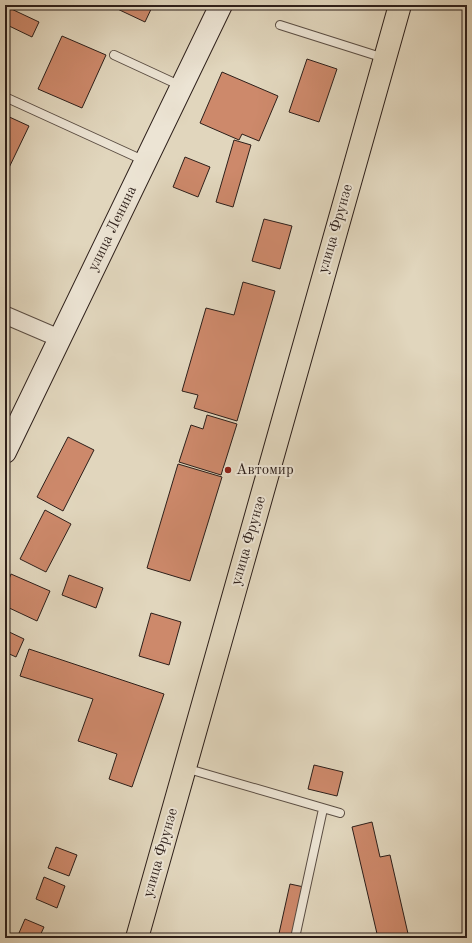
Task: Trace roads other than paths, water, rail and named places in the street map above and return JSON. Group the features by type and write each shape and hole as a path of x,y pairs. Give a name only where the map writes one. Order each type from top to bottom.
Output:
{"main road":[{"name":"улица Фрунзе","path":"137,938 400,5"}],"street":[{"name":"улица Ленина","path":"5,452 61,339 221,5"},
{"path":"5,315 61,339"}],"lane":[{"path":"280,24 384,58"},
{"path":"114,55 182,86"},
{"path":"5,97 146,161"},
{"path":"185,768 340,813"},
{"path":"295,938 324,809"}],"place":[{"name":"Автомир","path":"228,470"}]}
